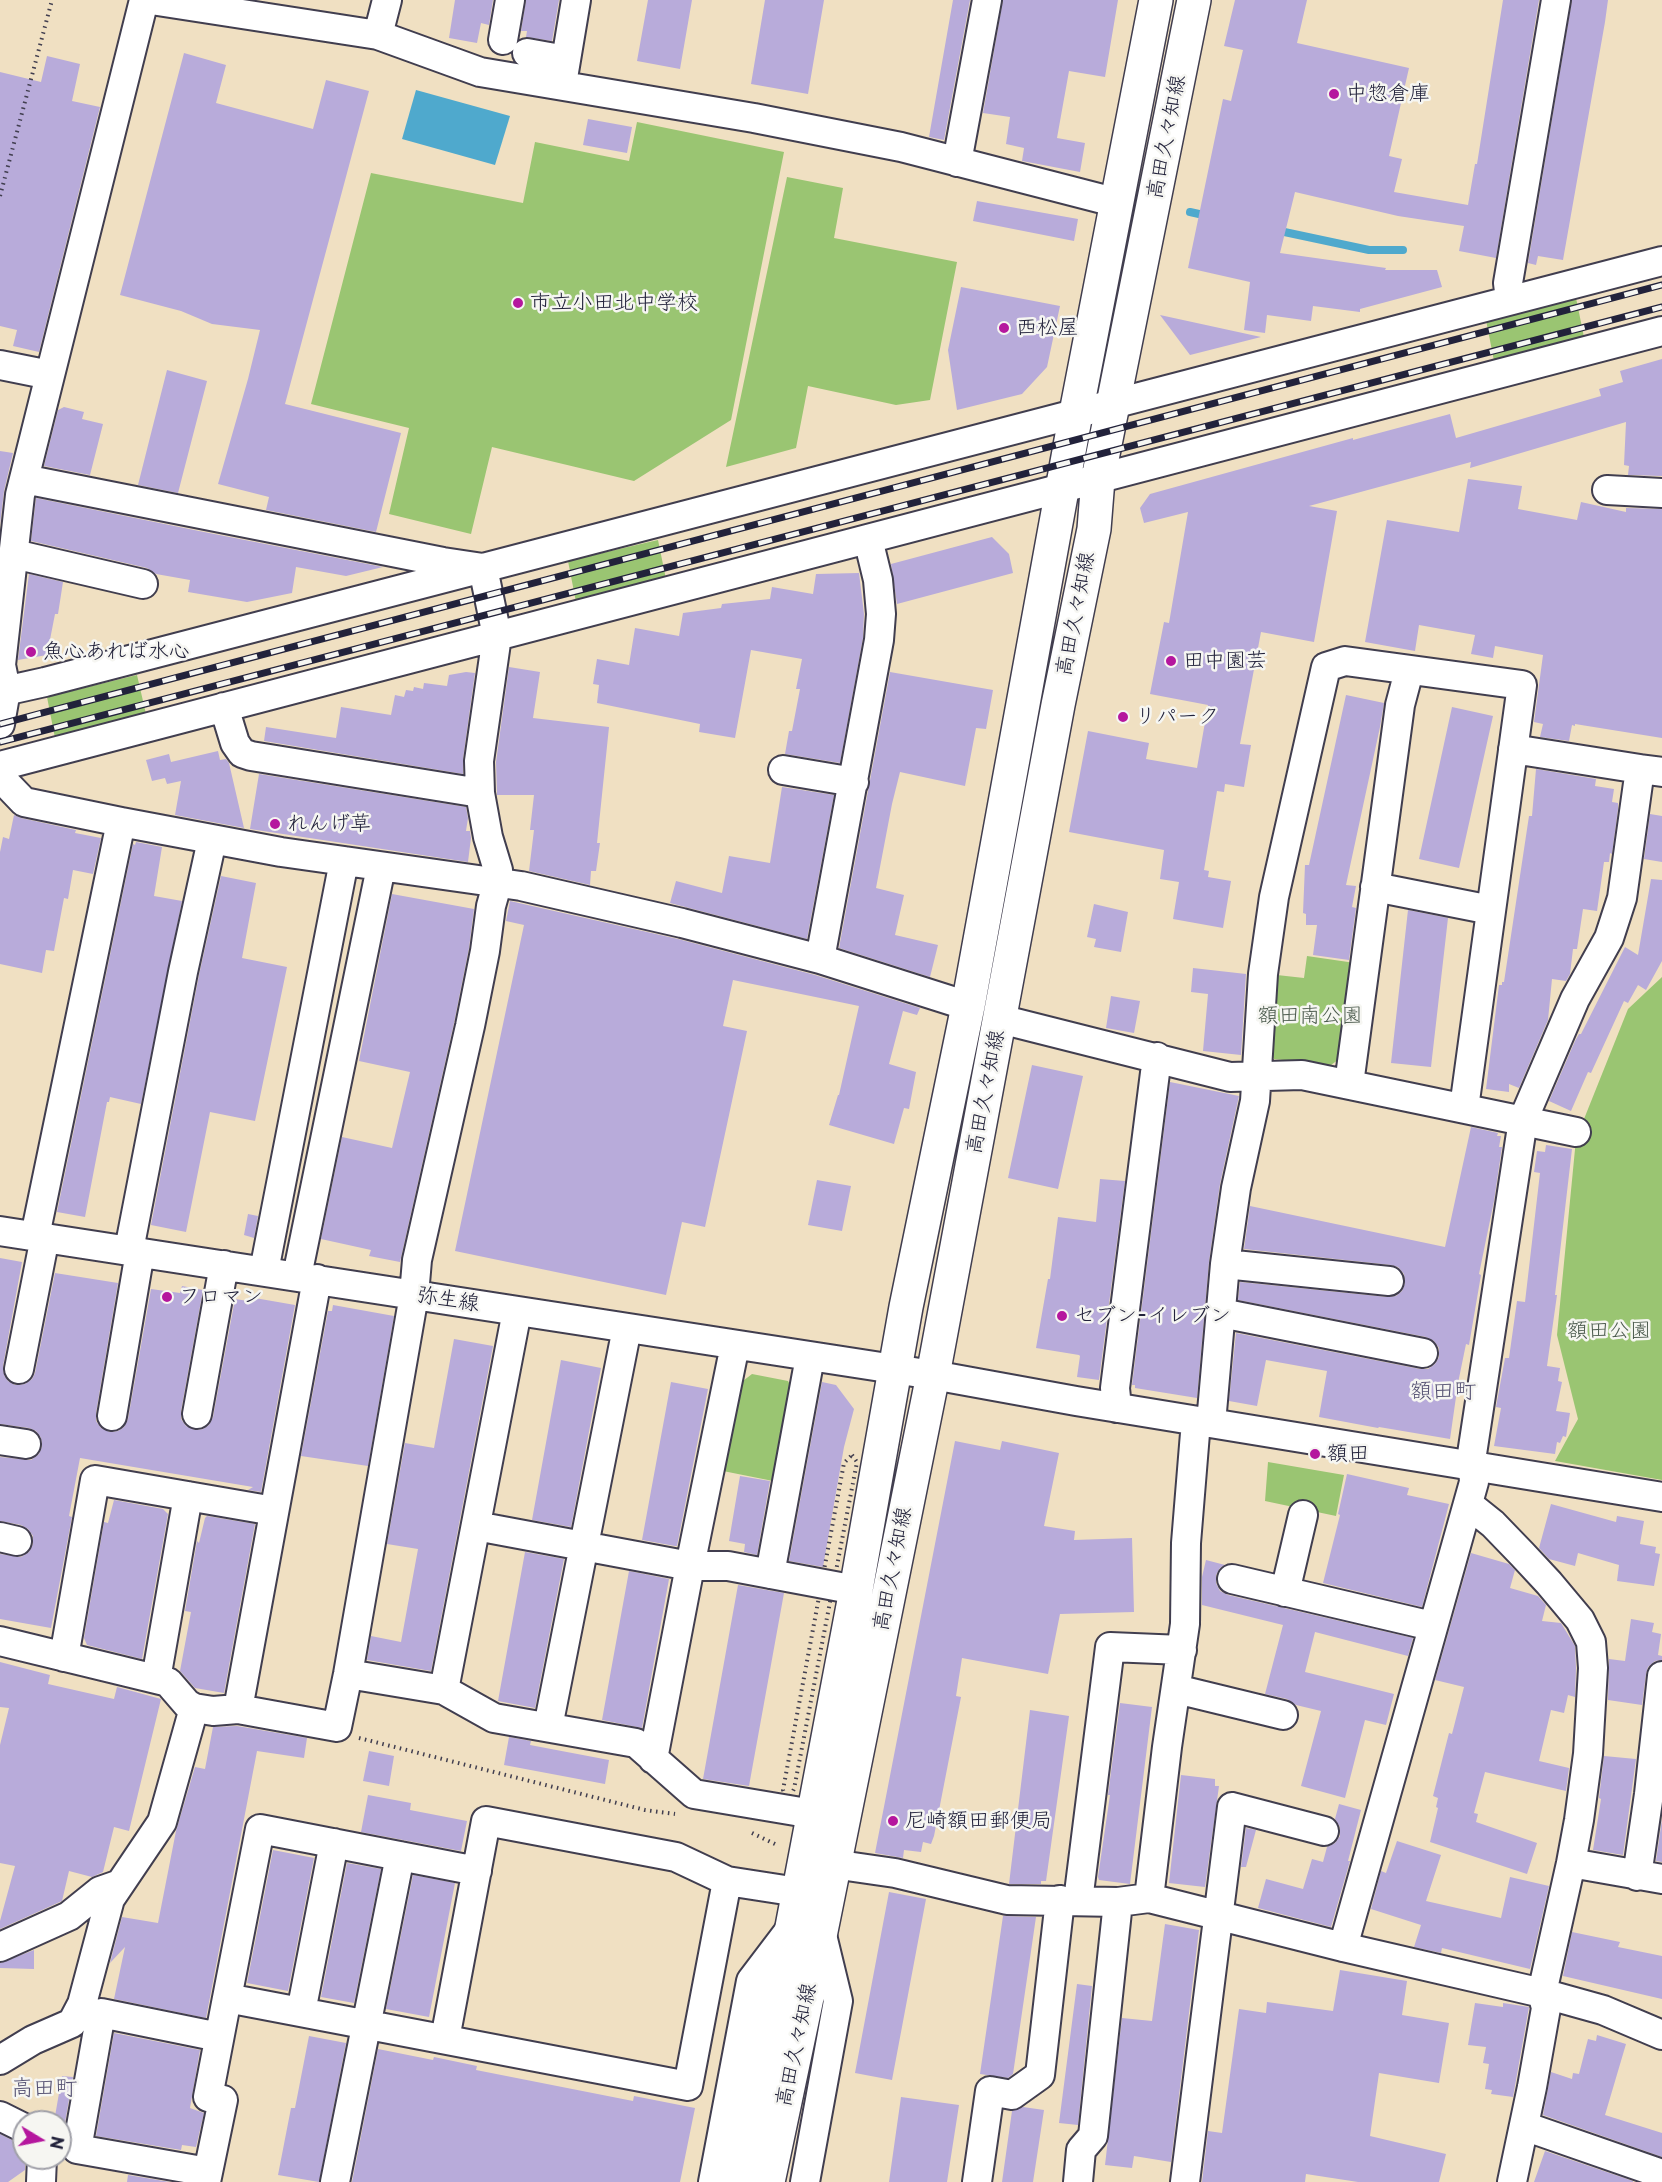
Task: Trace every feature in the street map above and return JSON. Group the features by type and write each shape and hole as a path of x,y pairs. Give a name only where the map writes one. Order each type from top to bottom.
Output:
{"main road":[{"name":"高田久々知線","path":"768,2182 806,1929 805,1856 801,1808 856,1590 906,1307 968,1006 1076,413 1156,0"},
{"name":"高田久々知線","path":"739,2182 806,1929 798,1892 805,1856 933,1375 1056,716 1094,529 1098,480 1194,0"}],"street":[{"path":"0,724 3,691 2,641 15,488 50,375 144,0"},
{"path":"151,0 378,35 480,72 564,72"},
{"path":"378,35 387,0"},
{"path":"510,0 515,47 564,72 754,118 901,147 1118,202"},
{"path":"564,72 576,0"},
{"path":"957,162 987,0"},
{"path":"1510,300 1508,283 1557,0"},
{"path":"3,691 45,682 1662,261"},
{"path":"0,766 1662,331"},
{"path":"0,365 50,375"},
{"path":"15,488 483,568"},
{"path":"1607,490 1662,494"},
{"path":"820,959 879,640 881,614 878,580 868,539"},
{"path":"8,568 143,584"},
{"path":"0,1641 168,1682 187,1704 194,1708 213,1712 238,1709 337,1728 414,1295 417,1260 470,1026 485,951 491,906 498,881 498,870 488,837 480,793 479,761 496,636 483,568"},
{"path":"1078,2182 1081,2150 1093,2136 1176,1689 1185,1624 1186,1543 1221,1313 1225,1264 1236,1188 1255,1101 1259,1029 1270,916 1326,667 1346,662 1522,685 1464,1108"},
{"path":"1349,1084 1400,705 1410,671"},
{"path":"224,707 235,743 242,753 480,793"},
{"path":"1343,1947 1474,1482 1472,1454 1523,1120 1575,999 1609,938 1622,898 1651,770 1514,748"},
{"path":"783,770 854,782"},
{"path":"5,791 24,801 212,840 381,867 498,881 682,923 820,959 968,1006"},
{"path":"19,1369 40,1236 121,822"},
{"path":"112,1416 135,1251 183,972 212,840"},
{"path":"264,1271 344,861"},
{"path":"238,1709 274,1510 307,1278 381,867"},
{"path":"1375,887 1491,910"},
{"path":"1000,1019 1230,1077 1302,1075 1576,1132"},
{"path":"1117,1408 1115,1388 1157,1057"},
{"name":"弥生線","path":"0,1231 933,1375 1474,1467 1661,1502"},
{"path":"1225,1264 1347,1265 1389,1281"},
{"path":"197,1414 224,1265"},
{"path":"444,1690 517,1311"},
{"path":"1221,1313 1423,1353"},
{"path":"548,1727 627,1328"},
{"path":"653,1759 735,1345"},
{"path":"770,1574 810,1357"},
{"path":"64,1657 95,1480 274,1510"},
{"path":"156,1679 188,1496"},
{"path":"1468,1504 1493,1524 1549,1583 1580,1620 1590,1642 1592,1680 1589,1744 1571,1863 1542,1993 1546,2008 1512,2182"},
{"path":"1286,1592 1303,1515"},
{"path":"476,1526 690,1566 728,1566 856,1590"},
{"path":"1232,1579 1432,1626"},
{"path":"977,2182 990,2091 1012,2095 1040,2075 1110,1647 1182,1650"},
{"path":"348,1674 444,1690 494,1718 636,1743 694,1794 801,1808"},
{"path":"1571,1863 1649,1877 1649,1794 1662,1676"},
{"path":"1176,1689 1283,1715"},
{"path":"0,2060 33,2040 72,2023 82,2004 110,1899 162,1822 194,1708"},
{"path":"1185,2182 1232,1807 1324,1831"},
{"path":"445,2039 486,1821 676,1857 727,1881 798,1892"},
{"path":"219,2037 101,2013 77,2149 160,2173 207,2177 223,2100 208,2097 260,1829 477,1871"},
{"path":"301,2012 334,1843"},
{"path":"335,2182 400,1856"},
{"path":"805,1856 895,1873 1007,1900 1039,1902 1135,1900 1218,1915 1343,1947 1542,1993 1603,2010 1662,2035"},
{"path":"227,1998 688,2086 727,1881"},
{"path":"0,1947 69,1916 100,1891 120,1884"},
{"path":"1126,2013 1135,1900"},
{"path":"712,2182 751,1981 806,1929 838,2001 805,2182"},
{"path":"1524,2126 1662,2174"}],"path":[{"path":"0,196 52,0"},
{"path":"801,1808 783,1790 844,1463 852,1455"},
{"path":"337,1728 343,1733 374,1742 645,1810 684,1815"},
{"path":"748,1831 805,1856"}],"green space":[{"path":"637,122 784,152 731,420 634,481 492,447 471,534 389,514 409,428 311,404 371,173 523,203 535,142 629,161"},
{"path":"787,177 843,188 834,238 957,262 930,400 896,405 808,386 796,448 726,467"},
{"path":"1576,298 1584,337 1494,361 1486,320"},
{"path":"658,540 666,579 576,602 568,561"},
{"path":"137,675 146,714 55,738 47,697"},
{"name":"額田南公園","path":"1307,956 1355,963 1342,1057 1331,1065 1274,1059 1269,1051 1277,975 1304,978"},
{"name":"額田公園","path":"1662,977 1662,1480 1555,1461 1578,1419 1557,1335 1576,1139 1628,1009"},
{"path":"752,1374 788,1381 795,1394 778,1482 723,1471 739,1384"},
{"path":"1268,1462 1344,1475 1336,1516 1265,1501"}],"water":[{"path":"416,90 510,116 495,165 402,139"}],"building":[{"path":"455,0 493,0 489,25 481,23 477,43 449,38"},
{"path":"526,0 559,0 552,41 526,37 527,31 521,31"},
{"path":"648,0 692,0 680,69 637,61"},
{"path":"765,0 824,0 808,94 751,84"},
{"path":"953,0 970,0 944,140 929,137"},
{"path":"1003,0 1118,0 1105,77 1069,71 1057,138 1085,143 1080,172 1022,161 1024,148 1006,144 1010,117 983,113"},
{"path":"1235,0 1307,0 1297,43 1409,68 1389,156 1402,159 1394,192 1468,205 1475,164 1477,164 1503,0 1539,0 1496,258 1459,251 1464,226 1398,216 1295,192 1280,253 1386,268 1385,270 1437,270 1442,287 1360,309 1360,312 1313,306 1311,321 1267,315 1265,333 1244,330 1250,282 1188,268 1223,99 1231,101 1243,50 1224,46"},
{"path":"1572,0 1608,0 1563,260 1538,256 1536,265 1528,263"},
{"path":"184,53 226,65 216,103 313,129 326,80 369,91 285,404 401,433 376,532 266,510 269,497 218,484 260,330 212,324 181,311 120,295"},
{"path":"47,56 80,64 72,101 100,107 39,352 13,346 17,330 0,326 0,72 41,82"},
{"path":"588,119 632,127 627,153 583,145"},
{"path":"977,201 1078,219 1074,241 973,221"},
{"name":"西松屋","path":"961,287 1060,306 1047,367 1022,394 957,410 948,350"},
{"path":"1160,315 1261,337 1190,355"},
{"path":"1662,359 1662,476 1628,475 1629,466 1624,465 1626,422 1470,468 1471,462 1309,506 1337,511 1314,642 1261,632 1240,744 1251,745 1244,787 1225,784 1224,792 1217,791 1204,870 1209,871 1208,877 1231,881 1223,928 1173,919 1179,882 1160,879 1164,850 1069,832 1088,731 1149,743 1146,759 1197,768 1208,705 1150,694 1164,622 1169,623 1188,512 1144,523 1140,508 1150,494 1353,438 1353,440 1450,414 1456,438 1601,396 1599,389 1623,382 1620,371"},
{"path":"167,370 207,381 178,493 138,485"},
{"path":"64,407 84,412 82,419 103,424 90,475 44,466 58,410"},
{"path":"0,451 13,453 4,491 0,525"},
{"path":"1468,479 1522,486 1518,509 1577,520 1581,502 1626,512 1626,508 1662,509 1662,738 1575,724 1575,726 1572,725 1569,741 1540,737 1543,724 1534,722 1543,655 1495,646 1493,658 1471,654 1475,635 1419,625 1415,651 1365,642 1387,520 1459,532"},
{"path":"36,498 383,567 346,576 296,567 292,593 247,602 188,592 190,580 156,574 147,568 31,541"},
{"path":"992,537 1009,554 1013,573 897,604 891,564"},
{"path":"859,573 864,614 863,638 840,763 785,754 800,689 796,689 802,659 751,650 735,738 699,732 700,724 597,703 599,685 593,684 597,659 629,665 635,628 679,636 683,613 721,608 722,604 770,599 772,587 813,594 816,574"},
{"path":"29,574 63,582 58,614 55,614 47,655 18,660"},
{"path":"509,667 540,672 533,718 609,727 597,843 600,843 596,871 591,871 590,885 529,871 534,830 530,830 534,795 497,795 496,762"},
{"path":"890,672 993,690 986,729 976,728 965,786 900,772 892,804 876,888 904,895 895,935 938,945 930,977 839,948"},
{"path":"475,673 463,774 264,741 266,727 336,738 341,707 391,715 395,695 404,697 406,690 413,691 414,687 423,689 424,683 447,686 449,675"},
{"path":"1346,695 1384,703 1346,885 1356,886 1352,907 1356,908 1349,960 1313,955 1317,925 1306,925 1306,914 1303,913 1305,865 1309,865"},
{"path":"1452,707 1493,716 1459,868 1419,859"},
{"path":"218,751 220,760 226,759 229,763 244,828 175,815 181,781 167,784 165,778 152,781 146,760 169,754 171,762"},
{"path":"1536,769 1596,779 1595,786 1614,789 1612,802 1618,803 1618,809 1612,854 1610,853 1609,862 1604,862 1597,911 1583,909 1577,949 1573,949 1570,974 1566,981 1552,979 1548,1020 1519,1088 1509,1084 1509,1092 1486,1089 1499,985 1504,982 1529,816 1532,816"},
{"path":"259,774 466,807 468,818 466,831 470,831 471,838 468,862 250,829"},
{"path":"782,787 834,795 807,939 670,903 676,881 722,893 729,856 770,863"},
{"path":"1650,814 1662,816 1662,862 1644,859"},
{"path":"14,815 76,830 75,833 101,838 93,874 73,870 68,899 64,898 54,951 46,950 42,973 0,964 0,852 3,837 9,839"},
{"path":"136,842 162,847 154,896 182,901 141,1104 110,1097 107,1102 85,1217 57,1212 133,844 135,845"},
{"path":"221,876 256,883 242,958 287,967 255,1121 210,1112 186,1232 151,1225 199,975"},
{"path":"1651,879 1662,880 1662,961 1646,990 1638,985 1628,1003 1624,1001 1571,1111 1549,1101 1575,1041 1581,1034 1625,947 1638,955"},
{"path":"392,894 474,909 469,948 454,1023 400,1262 369,1256 371,1250 321,1239 342,1137 392,1148 410,1072 359,1061"},
{"path":"510,901 678,939 815,975 920,1008 917,1015 903,1011 889,1064 916,1072 909,1109 904,1108 894,1144 829,1125 839,1095 859,1006 733,980 723,1026 747,1031 705,1227 682,1222 666,1295 455,1251 524,925 506,921"},
{"path":"1094,904 1128,912 1121,952 1094,947 1096,939 1087,937"},
{"path":"1408,910 1448,918 1431,1067 1391,1063"},
{"path":"1193,968 1246,974 1241,1055 1203,1051 1208,994 1191,992"},
{"path":"1111,996 1140,1001 1134,1033 1106,1028"},
{"path":"1032,1065 1083,1076 1058,1189 1008,1178"},
{"path":"1170,1082 1239,1096 1220,1184 1209,1262 1197,1398 1135,1388 1135,1385 1132,1385"},
{"path":"1471,1127 1498,1133 1497,1136 1501,1136 1499,1147 1502,1147 1479,1274 1481,1275 1469,1345 1466,1344 1458,1383 1450,1439 1319,1417 1327,1371 1266,1360 1257,1406 1229,1401 1236,1333 1420,1369 1428,1369 1435,1364 1439,1357 1439,1348 1434,1341 1426,1337 1238,1300 1240,1282 1387,1297 1396,1296 1402,1291 1405,1283 1404,1274 1398,1267 1391,1265 1244,1249 1250,1206 1445,1247"},
{"path":"1546,1145 1572,1149 1555,1295 1557,1295 1547,1366 1560,1368 1558,1381 1562,1382 1556,1411 1570,1413 1566,1437 1563,1436 1560,1443 1557,1442 1555,1454 1494,1446 1501,1408 1496,1407 1505,1358 1509,1358 1517,1301 1525,1302 1540,1173 1534,1172 1537,1151 1545,1152"},
{"path":"1100,1179 1125,1181 1099,1380 1077,1377 1079,1355 1036,1348 1048,1279 1050,1279 1058,1217 1096,1222"},
{"path":"817,1180 851,1186 842,1231 808,1225"},
{"path":"248,1214 258,1216 254,1238 244,1235"},
{"path":"0,1258 22,1262 3,1366 4,1375 15,1385 25,1384 32,1379 35,1373 55,1273 118,1283 96,1413 96,1421 101,1428 110,1432 124,1427 128,1419 151,1289 180,1293 182,1286 203,1290 181,1411 181,1419 186,1426 195,1430 209,1425 213,1417 235,1299 248,1301 249,1297 295,1305 261,1492 248,1490 253,1487 80,1458 69,1516 72,1517 51,1628 0,1619 0,1554 21,1557 29,1552 33,1544 33,1536 21,1525 0,1521 0,1457 31,1460 39,1454 42,1446 41,1438 36,1431 0,1424"},
{"path":"333,1305 394,1316 368,1466 301,1456 328,1311 332,1311"},
{"path":"454,1339 493,1346 431,1671 367,1660 371,1636 401,1642 418,1549 387,1544 405,1443 434,1448"},
{"path":"561,1360 601,1368 571,1527 532,1520"},
{"path":"671,1382 708,1389 677,1546 642,1540"},
{"path":"822,1382 836,1385 854,1409 844,1447 823,1567 789,1561"},
{"path":"955,1441 1000,1450 1002,1441 1059,1453 1044,1526 1075,1531 1074,1540 1132,1538 1134,1612 1060,1614 1048,1674 962,1658 956,1696 961,1697 934,1836 931,1844 923,1842 921,1852 904,1850 903,1858 875,1853"},
{"path":"1347,1474 1409,1488 1407,1495 1449,1504 1422,1607 1323,1583 1340,1515 1338,1514"},
{"path":"740,1476 770,1481 757,1555 744,1552 745,1544 729,1541"},
{"path":"114,1500 163,1509 168,1514 142,1659 87,1645 84,1638 104,1522 108,1523"},
{"path":"1551,1504 1616,1522 1617,1516 1644,1521 1640,1544 1656,1547 1655,1553 1660,1554 1654,1586 1617,1581 1619,1565 1578,1553 1575,1566 1549,1559 1539,1548"},
{"path":"207,1516 255,1524 224,1693 195,1688 180,1671 191,1612 185,1611 197,1541 199,1543"},
{"path":"525,1552 564,1559 535,1708 498,1701"},
{"path":"1471,1553 1509,1564 1515,1570 1510,1588 1538,1596 1546,1605 1542,1621 1561,1623 1575,1646 1575,1697 1568,1695 1564,1713 1551,1710 1539,1761 1569,1768 1566,1791 1485,1772 1474,1813 1478,1814 1476,1822 1537,1843 1527,1874 1430,1842 1438,1808 1436,1807 1438,1798 1433,1796 1449,1733 1452,1734 1464,1687 1435,1680"},
{"path":"1206,1560 1225,1565 1216,1575 1216,1583 1220,1591 1228,1595 1413,1638 1408,1656 1315,1632 1305,1672 1394,1694 1386,1725 1365,1720 1345,1798 1301,1786 1321,1711 1265,1694 1283,1625 1202,1605 1202,1577"},
{"path":"629,1571 669,1579 642,1728 602,1720"},
{"path":"738,1585 784,1593 749,1786 703,1779"},
{"path":"1631,1619 1654,1623 1652,1632 1661,1634 1658,1655 1662,1656 1662,1660 1655,1661 1648,1667 1642,1705 1608,1700 1609,1659 1625,1661"},
{"path":"0,1662 50,1675 48,1684 114,1699 117,1687 161,1699 129,1831 114,1827 103,1872 92,1877 69,1871 62,1901 0,1929 0,1921 15,1866 0,1863 0,1745 9,1708 0,1707"},
{"path":"1120,1703 1152,1707 1130,1884 1099,1880 1098,1877"},
{"path":"1030,1710 1069,1716 1046,1881 1041,1881 1041,1884 1009,1884"},
{"path":"237,1726 307,1738 304,1758 257,1751 206,2018 114,1999 125,1947 110,1963 122,1917 158,1923 176,1831 195,1767 205,1769 213,1727"},
{"path":"509,1737 531,1741 530,1745 609,1760 605,1784 504,1765"},
{"path":"369,1751 394,1756 389,1786 363,1781"},
{"path":"1604,1756 1636,1759 1623,1855 1593,1850 1601,1799 1599,1798"},
{"path":"1181,1775 1215,1779 1215,1786 1219,1786 1205,1887 1169,1883"},
{"path":"368,1795 411,1803 410,1810 467,1821 461,1851 361,1832"},
{"path":"1339,1804 1361,1810 1348,1861 1350,1861 1331,1927 1258,1908 1266,1879 1303,1889 1312,1859 1323,1862 1327,1847 1335,1843 1340,1836 1340,1827 1335,1819"},
{"path":"1662,1819 1662,1862 1656,1861"},
{"path":"1246,1828 1256,1830 1246,1867 1241,1867"},
{"path":"1397,1841 1441,1855 1426,1901 1501,1918 1510,1877 1549,1886 1530,1969 1442,1948 1441,1953 1414,1947 1421,1925 1371,1909 1381,1871 1386,1873"},
{"path":"273,1850 314,1858 288,1991 247,1983"},
{"path":"347,1863 381,1869 354,2003 321,1997"},
{"path":"413,1875 455,1883 429,2017 386,2009"},
{"path":"889,1892 926,1899 892,2080 855,2073"},
{"path":"1003,1916 1036,1917 1013,2074 1008,2078 980,2074"},
{"path":"1165,1924 1199,1930 1171,2162 1134,2156 1132,2168 1105,2165 1122,2018 1152,2021"},
{"path":"1572,1932 1620,1942 1618,1947 1662,1956 1662,1999 1563,1976"},
{"path":"34,1950 34,1969 0,1968 0,1963"},
{"path":"1340,1970 1407,1981 1402,2015 1449,2023 1439,2083 1379,2073 1370,2136 1446,2154 1439,2182 1358,2182 1306,2174 1305,2182 1202,2182 1208,2131 1222,2133 1239,2009 1266,2013 1267,2002 1333,2011"},
{"path":"1077,1984 1092,1986 1078,2125 1059,2123"},
{"path":"1475,2003 1503,2007 1503,2003 1529,2007 1513,2097 1491,2094 1492,2090 1485,2089 1489,2064 1483,2063 1486,2047 1468,2045"},
{"path":"114,2033 200,2050 190,2108 204,2113 196,2147 182,2145 181,2150 96,2136"},
{"path":"1597,2035 1626,2044 1605,2115 1662,2133 1662,2157 1543,2115 1551,2072 1572,2079 1573,2073 1579,2074 1588,2039 1596,2041"},
{"path":"309,2036 346,2043 319,2182 278,2175 291,2108 295,2108"},
{"path":"378,2049 433,2060 434,2057 477,2066 476,2070 633,2101 634,2096 695,2108 680,2182 352,2182"},
{"path":"62,2076 73,2077 67,2110 56,2110"},
{"path":"901,2097 959,2105 947,2182 889,2182"},
{"path":"1023,2107 1044,2110 1033,2182 1002,2182 1012,2111"},
{"path":"0,2134 12,2140 12,2170 25,2170 8,2182 0,2182"},
{"path":"1545,2151 1633,2181 1633,2182 1534,2182"},
{"path":"128,2175 170,2182 127,2182"}],"waterway":[{"path":"1190,212 1208,216"},
{"path":"1275,230 1369,250 1403,250"}],"railway":[{"path":"0,724 1662,285"},
{"path":"0,742 1662,307"}],"place":[{"name":"中惣倉庫","path":"1334,94"},
{"name":"市立小田北中学校","path":"518,303"},
{"name":"西松屋","path":"1004,328"},
{"name":"魚心あれば水心","path":"31,652"},
{"name":"田中園芸","path":"1171,661"},
{"name":"リパーク","path":"1123,717"},
{"name":"れんげ草","path":"275,824"},
{"name":"フロマン","path":"167,1297"},
{"name":"セブン-イレブン","path":"1062,1316"},
{"name":"額田","path":"1315,1454"},
{"name":"尼崎額田郵便局","path":"893,1821"}],"district":[{"name":"額田町","path":"1443,1392"},
{"name":"高田町","path":"44,2089"}]}
